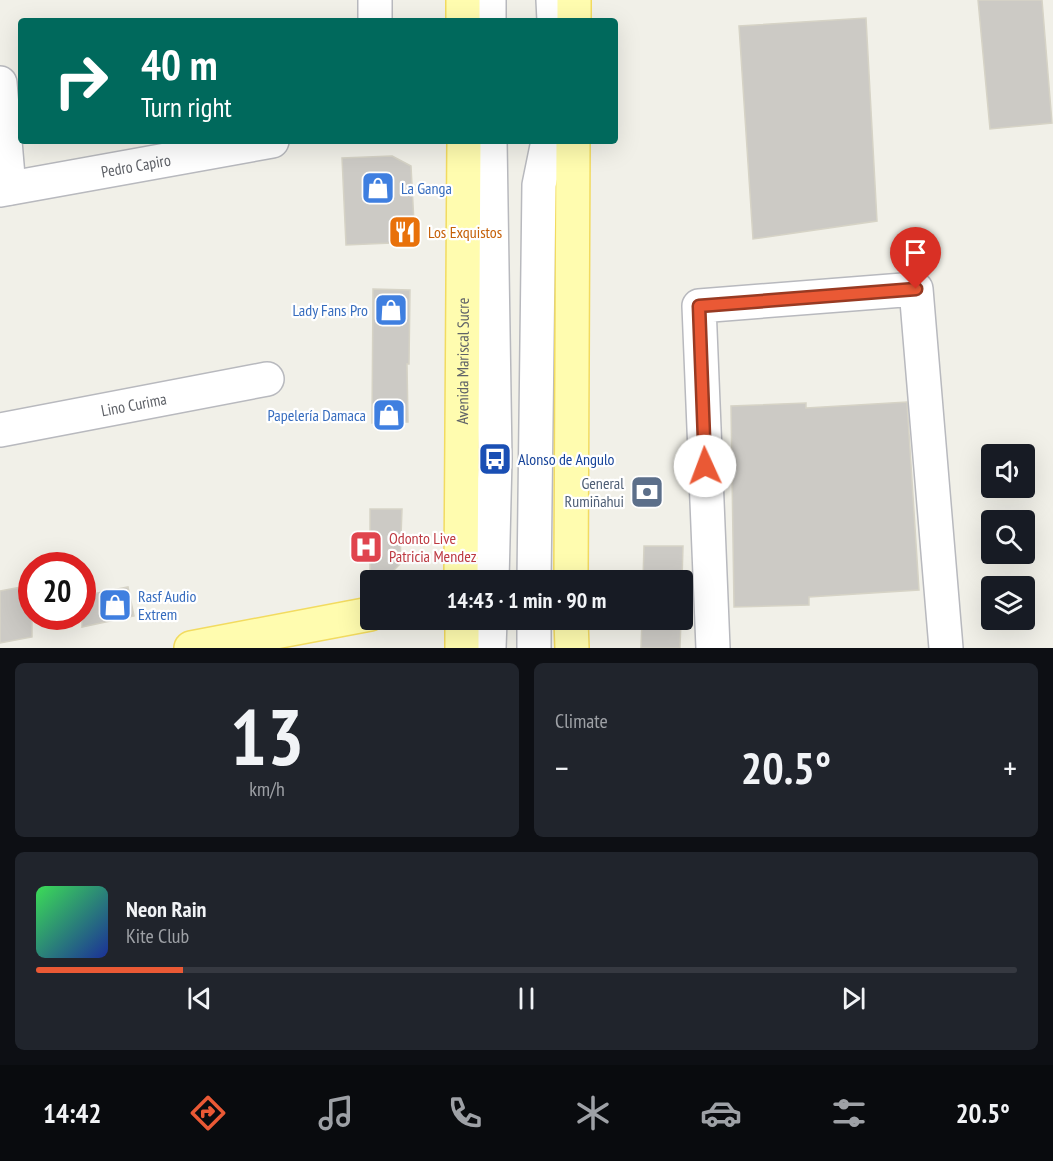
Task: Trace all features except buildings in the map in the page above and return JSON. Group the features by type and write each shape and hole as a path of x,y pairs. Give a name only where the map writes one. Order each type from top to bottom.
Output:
{"main road":[{"path":"463,0 463,18"},
{"path":"574,0 574,18"},
{"name":"Avenida Mariscal Sucre","path":"461,570 464,144"},
{"path":"571,570 573,144"},
{"path":"191,648 360,616"},
{"path":"462,630 462,648"},
{"path":"571,630 572,648"}],"street":[{"path":"375,0 375,18"},
{"path":"489,0 489,18"},
{"path":"553,0 554,18"},
{"path":"0,83 5,189"},
{"name":"Pedro Capiro","path":"5,189 255,144"},
{"path":"490,144 495,459 492,570"},
{"path":"534,570 540,185 547,144"},
{"path":"713,648 699,306 916,289 946,648"},
{"name":"Lino Curima","path":"0,430 267,379"},
{"path":"489,648 490,630"},
{"path":"534,630 534,648"}],"place":[{"name":"La Ganga","path":"378,188"},
{"name":"Los Exquistos","path":"405,232"},
{"name":"Lady Fans Pro","path":"391,310"},
{"name":"Papelería Damaca","path":"389,415"},
{"name":"Alonso de Angulo","path":"495,459"},
{"name":"General Rumiñahui","path":"647,492"},
{"name":"Odonto Live Patricia Mendez","path":"366,547"},
{"name":"Rasf Audio Extrem","path":"115,605"}],"route":[{"path":"705,466 699,306 916,289"}]}
